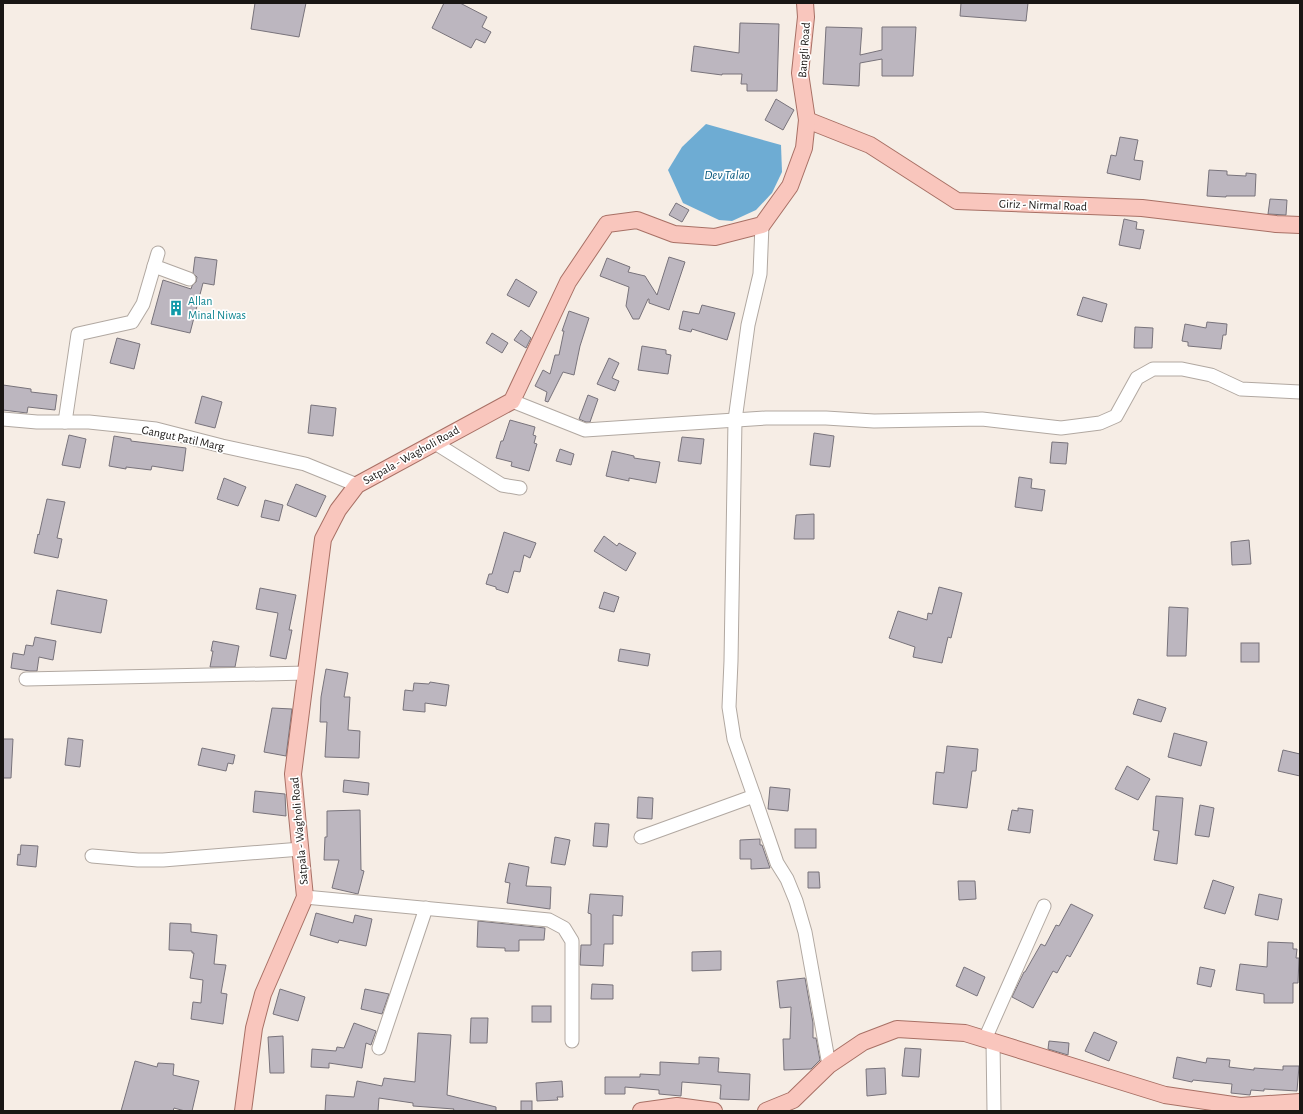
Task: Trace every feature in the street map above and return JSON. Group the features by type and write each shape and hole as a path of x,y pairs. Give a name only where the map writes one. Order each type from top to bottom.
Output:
{"main road":[{"name":"Bangli Road","path":"805,3 806,17 800,73 806,120"},
{"path":"512,401 568,282 607,224 637,220 674,234 715,237 762,224 790,186 804,148 806,120"},
{"name":"Giriz - Nirmal Road","path":"806,120 870,145 957,201 1142,208 1276,224 1300,225"},
{"name":"Satpala - Wagholi Road","path":"243,1111 254,1028 263,994 305,898 293,774 323,539 338,510 357,485 512,401"},
{"path":"766,1111 793,1100 829,1065 864,1042 897,1029 965,1033 1165,1095 1240,1106 1300,1102"},
{"path":"641,1111 677,1106 714,1111"}],"street":[{"path":"762,224 760,274 748,325 735,420 729,707 734,739 777,863 787,880 796,901 805,932 829,1065"},
{"path":"65,422 78,334 132,322 143,304 158,253"},
{"path":"154,266 189,279"},
{"path":"512,401 584,430 766,418 826,418 874,421 982,419 1061,428 1100,423 1116,416 1137,378 1153,369 1182,369 1211,375 1241,389 1300,392"},
{"name":"Gangut Patil Marg","path":"3,419 37,422 89,422 156,429 222,446 305,464 357,485"},
{"path":"435,443 502,485 520,488"},
{"path":"26,679 307,673"},
{"path":"641,837 754,796"},
{"path":"92,856 138,860 163,860 301,849"},
{"path":"305,898 549,920 564,928 572,941 572,1041"},
{"path":"994,1111 989,1041 1044,906"},
{"path":"379,1048 426,908"}],"water":[{"name":"Dev Talao","path":"706,124 781,145 782,172 772,193 756,210 732,221 719,220 683,203 668,170 682,147"}],"building":[{"path":"255,3 306,3 299,37 251,29"},
{"path":"444,3 460,3 487,17 482,27 491,32 485,43 476,39 471,48 432,28"},
{"path":"961,3 1028,3 1026,21 960,16"},
{"path":"740,23 779,24 777,91 747,91 747,84 741,84 742,74 722,75 691,71 694,46 739,53"},
{"path":"826,27 862,28 860,55 882,50 882,27 916,27 913,76 882,76 882,59 860,63 859,86 823,84"},
{"path":"776,99 794,110 783,130 765,120"},
{"path":"1120,137 1138,140 1134,160 1143,161 1140,180 1107,173 1111,155 1116,156"},
{"path":"1209,170 1227,171 1227,175 1246,176 1246,173 1256,174 1255,196 1207,196"},
{"path":"1270,199 1287,200 1286,215 1268,214"},
{"path":"676,203 689,210 682,222 669,215"},
{"path":"1124,219 1137,222 1136,229 1144,230 1140,249 1119,245"},
{"name":"Allan Minal Niwas","path":"195,257 217,260 214,285 203,283 190,333 151,324 163,280 191,289 196,282 197,277 193,273"},
{"path":"669,257 685,262 669,310 649,303 648,299 639,319 633,319 626,306 629,287 600,276 607,258 630,267 628,272 645,276 657,295"},
{"path":"516,279 537,292 529,307 507,295"},
{"path":"1083,297 1107,304 1102,322 1077,315"},
{"path":"702,305 735,313 727,340 692,329 691,332 679,329 683,311 699,314"},
{"path":"569,311 589,318 580,346 574,375 563,372 548,402 545,401 547,392 535,386 543,370 550,374 555,355 559,355 564,331 562,331"},
{"path":"1207,322 1227,324 1226,335 1223,335 1221,349 1188,346 1188,342 1182,341 1185,324 1206,328"},
{"path":"1135,327 1153,328 1152,348 1134,348"},
{"path":"521,330 531,338 526,348 514,340"},
{"path":"492,333 508,343 502,353 486,343"},
{"path":"117,338 140,344 134,369 110,363"},
{"path":"642,346 666,350 666,354 671,355 668,374 638,370"},
{"path":"609,358 619,363 612,378 619,381 615,391 597,384"},
{"path":"3,385 31,389 31,392 57,395 55,410 28,407 27,413 3,410"},
{"path":"588,395 598,399 590,422 586,422 579,419"},
{"path":"202,396 222,402 215,428 195,423"},
{"path":"311,405 336,408 333,436 308,433"},
{"path":"510,420 535,427 533,435 536,436 534,443 537,444 529,471 511,466 512,462 496,458"},
{"path":"814,433 834,436 830,467 810,465"},
{"path":"69,435 86,439 80,468 62,465"},
{"path":"114,436 131,439 131,441 186,448 183,471 152,466 151,470 126,467 126,469 109,466"},
{"path":"682,437 704,439 701,464 678,461"},
{"path":"1052,442 1068,443 1066,464 1050,463"},
{"path":"560,449 574,454 571,465 556,461"},
{"path":"612,451 634,456 634,458 660,462 656,483 629,478 629,481 606,476"},
{"path":"1019,477 1032,479 1031,488 1045,490 1042,511 1015,507"},
{"path":"224,478 246,487 238,506 217,499"},
{"path":"296,484 326,496 316,517 287,505"},
{"path":"47,499 65,502 57,538 62,539 58,558 34,553"},
{"path":"265,500 283,505 279,521 261,517"},
{"path":"814,514 814,539 794,539 796,515"},
{"path":"504,532 536,543 530,558 524,555 520,572 514,571 508,593 486,584 489,574 492,574"},
{"path":"604,536 617,546 619,543 636,553 626,571 594,551"},
{"path":"1249,540 1251,564 1232,565 1231,542"},
{"path":"939,587 962,593 951,638 948,637 942,663 913,657 915,647 889,638 898,611 927,620 928,613 932,614"},
{"path":"260,588 296,595 289,630 292,630 286,659 270,656 278,613 256,609"},
{"path":"57,590 107,600 101,633 51,624"},
{"path":"604,592 619,597 614,612 599,608"},
{"path":"1169,607 1188,608 1186,656 1167,656"},
{"path":"35,637 56,641 53,660 39,657 37,671 11,668 13,653 24,655 26,645 33,646"},
{"path":"213,641 239,646 235,667 210,667"},
{"path":"1241,643 1259,643 1259,662 1241,662"},
{"path":"620,649 650,654 648,666 618,661"},
{"path":"326,669 348,673 344,697 350,697 348,730 360,731 359,758 325,757 327,722 320,722 321,697"},
{"path":"430,682 449,685 446,706 425,703 425,712 403,710 405,690 413,691 414,683 429,684"},
{"path":"1138,699 1166,708 1161,722 1133,714"},
{"path":"272,708 292,709 286,756 264,752"},
{"path":"1174,733 1207,742 1201,766 1168,757"},
{"path":"68,738 83,740 80,767 65,765"},
{"path":"3,739 13,739 11,778 3,778"},
{"path":"947,746 978,749 976,771 972,771 967,808 933,804 936,772 944,773"},
{"path":"202,748 235,755 233,764 228,763 226,771 198,765"},
{"path":"1283,750 1300,754 1300,776 1278,771"},
{"path":"1127,766 1150,779 1138,800 1115,789"},
{"path":"344,780 369,783 368,795 343,792"},
{"path":"770,787 790,789 788,811 768,809"},
{"path":"255,791 285,794 286,816 253,812"},
{"path":"1156,796 1183,798 1177,864 1154,860 1159,831 1153,830"},
{"path":"638,797 653,798 652,819 637,818"},
{"path":"1200,805 1214,808 1209,837 1195,835"},
{"path":"1018,808 1033,810 1030,833 1008,830 1012,810 1018,811"},
{"path":"360,810 361,870 364,871 358,894 332,888 339,860 324,860 325,837 327,837 327,811"},
{"path":"595,823 609,824 607,847 593,846"},
{"path":"795,829 816,829 816,848 795,848"},
{"path":"555,837 570,840 565,865 551,863"},
{"path":"760,839 760,845 762,845 770,868 751,869 751,859 740,859 740,840"},
{"path":"21,845 38,846 36,867 17,865"},
{"path":"509,863 529,867 526,886 551,887 550,909 507,903 510,883 505,882"},
{"path":"808,872 819,872 820,888 808,888"},
{"path":"1213,880 1234,887 1225,914 1204,908"},
{"path":"958,881 975,881 976,899 959,900"},
{"path":"590,894 623,896 622,916 613,915 613,944 604,944 603,966 580,965 581,945 591,945 591,914 588,913"},
{"path":"1259,894 1282,899 1278,920 1255,915"},
{"path":"1071,904 1093,915 1070,957 1067,955 1057,973 1053,971 1033,1008 1012,997 1024,972 1041,944 1045,946 1056,925 1059,926"},
{"path":"316,913 353,923 355,915 372,919 366,946 339,940 338,943 310,935"},
{"path":"478,921 545,928 544,940 519,940 519,951 505,951 505,948 477,947"},
{"path":"170,923 191,924 191,932 217,935 214,964 226,965 221,993 227,994 223,1024 191,1019 193,1002 201,1003 203,980 190,978 194,953 192,953 192,951 169,950"},
{"path":"1268,942 1293,943 1293,949 1297,949 1296,958 1299,958 1298,983 1293,983 1293,1003 1264,1003 1264,994 1236,990 1240,964 1267,967"},
{"path":"721,951 721,970 692,971 692,952"},
{"path":"964,967 985,977 977,996 956,986"},
{"path":"1200,967 1215,970 1211,987 1197,984"},
{"path":"805,978 813,1023 813,1038 816,1038 820,1060 811,1069 784,1070 783,1039 790,1039 791,1007 780,1008 777,981"},
{"path":"592,984 613,985 613,999 591,999"},
{"path":"280,989 305,997 298,1021 273,1014"},
{"path":"365,989 389,994 382,1014 361,1009"},
{"path":"532,1006 551,1006 551,1022 532,1022"},
{"path":"471,1018 488,1018 487,1043 470,1043"},
{"path":"354,1023 376,1031 371,1045 366,1043 362,1068 329,1063 329,1068 311,1067 312,1049 336,1051 337,1047 344,1048"},
{"path":"1094,1032 1117,1042 1109,1061 1085,1051"},
{"path":"418,1033 451,1035 447,1095 496,1107 496,1111 453,1111 454,1109 413,1106 413,1103 379,1098 378,1111 325,1111 326,1095 354,1097 357,1081 382,1086 384,1078 415,1082"},
{"path":"283,1036 284,1073 270,1073 268,1037"},
{"path":"1049,1041 1069,1043 1068,1055 1048,1049"},
{"path":"905,1048 921,1049 919,1077 902,1076"},
{"path":"699,1057 719,1058 718,1072 750,1074 749,1100 720,1099 721,1085 682,1082 681,1096 659,1094 659,1090 625,1087 625,1094 605,1094 605,1077 640,1077 640,1074 660,1075 660,1062 699,1064"},
{"path":"1177,1057 1206,1063 1207,1058 1230,1060 1229,1067 1254,1070 1254,1068 1283,1070 1283,1066 1299,1066 1297,1091 1264,1089 1264,1091 1251,1090 1250,1095 1231,1093 1232,1084 1193,1080 1192,1082 1173,1078"},
{"path":"135,1061 157,1067 158,1063 174,1064 173,1075 199,1081 192,1111 174,1108 173,1111 121,1111"},
{"path":"885,1068 886,1094 867,1096 866,1069"},
{"path":"562,1081 563,1097 557,1097 558,1100 537,1101 536,1083"},
{"path":"521,1101 532,1101 532,1111 521,1111"}],"place":[{"name":"Allan Minal Niwas","path":"176,308"}]}
